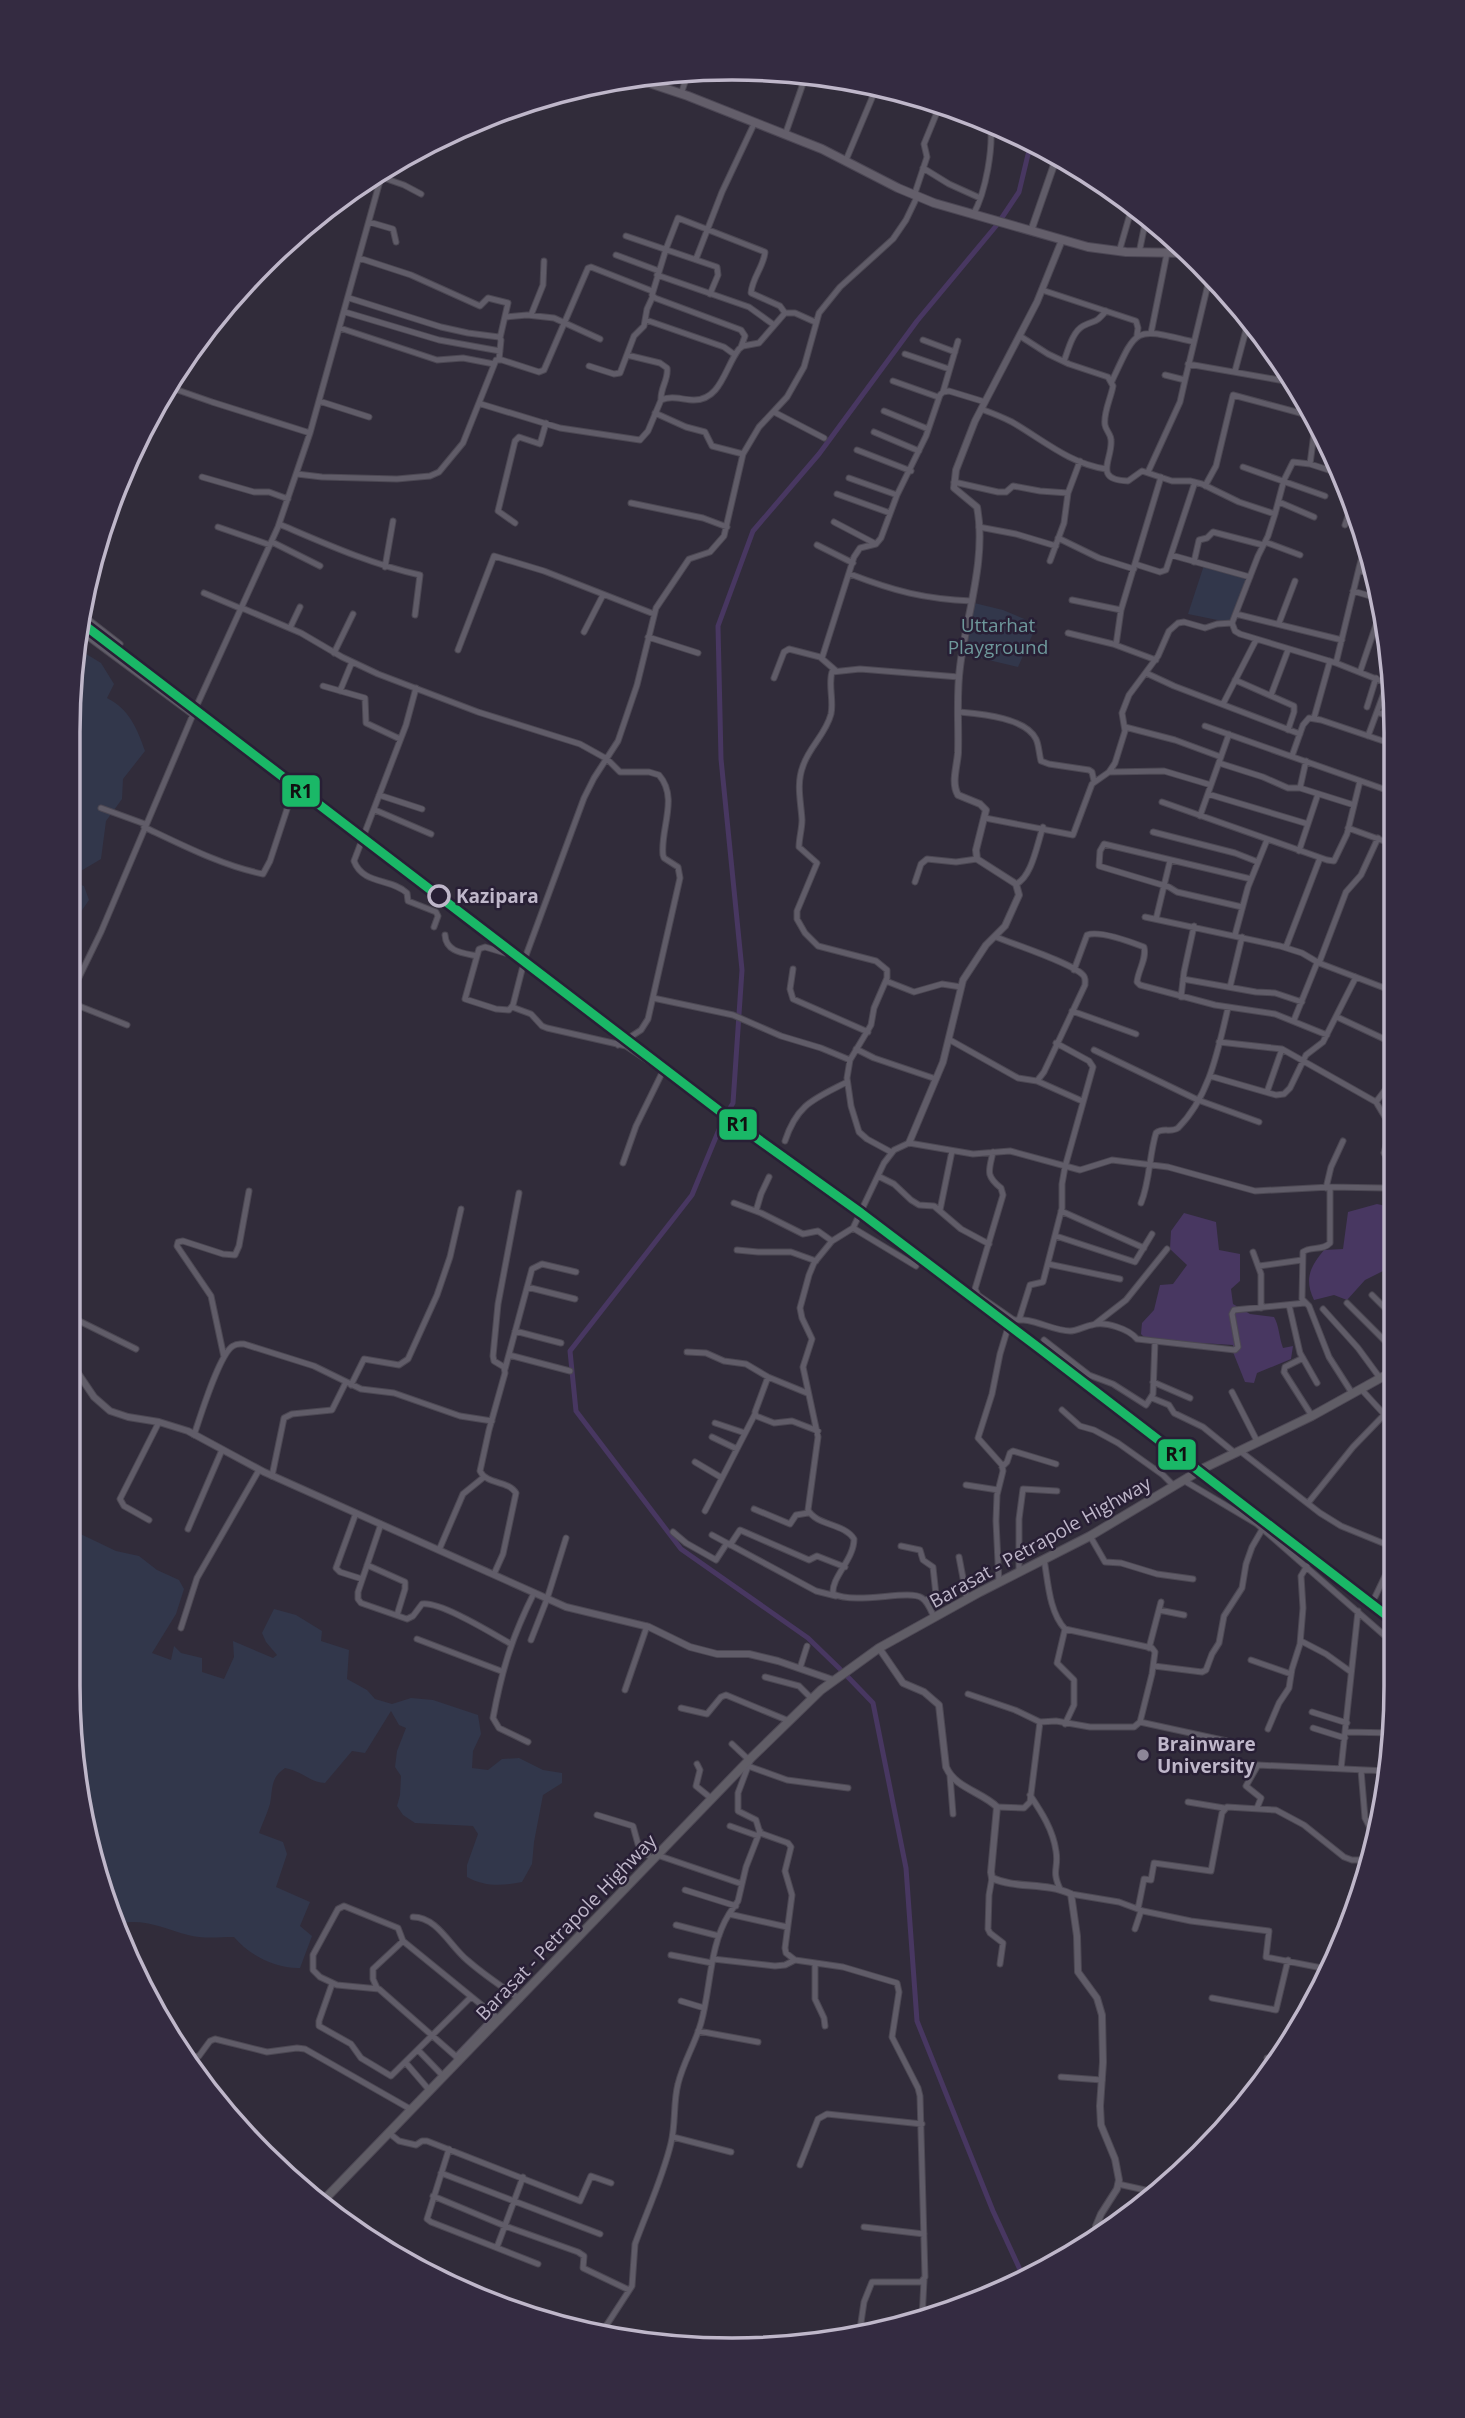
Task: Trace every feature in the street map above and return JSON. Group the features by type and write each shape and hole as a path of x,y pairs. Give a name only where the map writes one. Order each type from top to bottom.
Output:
{"highway":[{"name":"Barasat - Petrapole Highway","path":"328,2196 444,2077 497,2018 520,1999 811,1698 836,1678 879,1648 967,1599 1090,1536 1183,1480 1312,1416 1384,1376"}],"main road":[{"path":"655,85 846,160 916,197 1062,240 1119,252 1174,253"}],"street":[{"path":"681,94 685,82"},
{"path":"785,135 803,85"},
{"path":"846,160 872,98"},
{"path":"505,953 483,947 479,949 465,999 495,1009 509,1010 512,1007 525,958 584,798 618,741 637,685 654,614 685,564 695,556 714,549 724,536 743,454 759,427 788,397 804,368 815,322 825,304 839,287 893,239 916,197 927,155 924,144 937,113"},
{"path":"696,259 707,228 754,124"},
{"path":"973,215 980,198 990,150 990,134"},
{"path":"1031,231 1054,166"},
{"path":"923,168 980,198"},
{"path":"391,178 421,194"},
{"path":"80,977 279,524 310,433 379,185"},
{"path":"1119,252 1130,215"},
{"path":"589,366 617,374 622,370 634,336 646,320 658,273 678,218 765,251 751,293 780,306 785,313"},
{"path":"369,222 393,229 396,242"},
{"path":"1139,253 1144,227"},
{"path":"626,236 713,265 719,270 710,293"},
{"path":"977,859 975,850 985,818 984,806 961,797 956,792 959,677 972,601 979,527 976,508 957,492 954,482 956,470 983,405 1020,336 1062,240"},
{"path":"1152,333 1167,253"},
{"path":"616,255 749,307 774,325"},
{"path":"297,474 371,479 419,477 443,470 460,449 481,404 500,351 500,338 509,305 506,302 488,298 480,306 411,275 359,258"},
{"path":"531,315 544,281 544,261"},
{"path":"340,328 437,360 463,358 542,371 587,268 591,267 741,330 745,336 720,384 708,396 694,400 671,397 661,400"},
{"path":"1148,472 1180,402 1208,286"},
{"path":"1042,290 1136,321 1139,328 1137,335"},
{"path":"349,298 441,327 500,338"},
{"path":"1064,361 1078,330 1094,323 1106,311"},
{"path":"345,312 439,340 500,351"},
{"path":"741,348 759,343 785,313 795,313 815,322"},
{"path":"506,317 531,315 554,318 600,339"},
{"path":"646,320 724,348 735,355"},
{"path":"1235,371 1247,332"},
{"path":"1106,469 1111,439 1105,428 1105,421 1112,380 1130,341 1137,335 1152,333 1194,342"},
{"path":"1020,336 1064,361 1112,380"},
{"path":"923,340 955,352"},
{"path":"822,658 853,564 860,548 876,544 884,532 897,495 911,471 928,429 958,341"},
{"path":"905,354 949,369"},
{"path":"481,404 546,424 638,441 645,436 661,400 662,387 668,373 667,368 660,363 627,355"},
{"path":"1188,364 1281,380"},
{"path":"1165,375 1185,380"},
{"path":"893,381 941,394 957,393 983,405 1054,450 1106,469 1112,477 1123,481 1131,479 1138,471 1176,482 1195,482 1239,502 1275,514"},
{"path":"178,390 310,433"},
{"path":"1205,485 1216,466 1233,395 1300,413"},
{"path":"319,401 369,417"},
{"path":"884,411 928,429"},
{"path":"774,412 824,438"},
{"path":"654,413 685,427 705,432 709,444 714,447 743,454"},
{"path":"515,523 498,511 512,448 519,437 540,444 546,424"},
{"path":"874,432 919,452"},
{"path":"1310,464 1313,436"},
{"path":"857,450 911,471"},
{"path":"1051,561 1063,523 1068,493 1080,461"},
{"path":"1329,470 1295,461 1283,480 1275,514 1232,622 1235,631 1256,640 1333,662 1382,681"},
{"path":"1243,467 1325,496"},
{"path":"202,477 288,499"},
{"path":"1116,645 1121,610 1161,477"},
{"path":"849,478 897,495"},
{"path":"954,482 998,492 1006,492 1013,486 1068,493"},
{"path":"1058,538 1099,558 1164,571 1195,482"},
{"path":"837,494 890,513"},
{"path":"1279,502 1314,517"},
{"path":"631,503 703,518 727,527"},
{"path":"1345,525 1348,517"},
{"path":"385,567 393,521"},
{"path":"834,522 876,544"},
{"path":"279,524 385,567 421,575 415,615"},
{"path":"218,527 271,543 320,566"},
{"path":"979,527 1056,546"},
{"path":"1194,562 1199,540 1207,538 1213,532 1264,543 1300,555"},
{"path":"817,545 853,564"},
{"path":"1171,555 1250,577"},
{"path":"458,650 494,556 544,571 654,614"},
{"path":"1292,756 1303,725 1311,718 1342,640 1361,561"},
{"path":"1359,568 1364,572"},
{"path":"850,574 887,588 927,598 972,601"},
{"path":"1279,624 1294,580"},
{"path":"1353,591 1370,596"},
{"path":"204,593 290,628 352,662 416,688 478,712 573,742 607,759 620,772 649,772 659,775 668,794 663,855 678,867 680,878 646,1024 618,1045"},
{"path":"584,632 603,595"},
{"path":"1072,600 1121,610"},
{"path":"290,628 300,607"},
{"path":"334,653 353,614"},
{"path":"1236,614 1342,640"},
{"path":"90,621 120,644"},
{"path":"1094,781 1109,772 1115,763 1125,727 1122,718 1125,704 1134,687 1156,660 1169,631 1178,623 1190,623 1205,628 1232,622"},
{"path":"1360,672 1375,626"},
{"path":"1068,633 1116,645 1156,660"},
{"path":"88,637 193,715"},
{"path":"648,637 698,653"},
{"path":"1223,704 1256,640"},
{"path":"774,678 786,650 822,658 835,670"},
{"path":"1271,695 1288,650"},
{"path":"340,691 352,662"},
{"path":"891,1152 859,1132 847,1082 850,1060 868,1032 874,1008 886,981 887,970 880,963 823,948 814,943 799,923 796,915 817,863 799,847 802,819 801,773 807,757 830,718 833,699 830,675 835,670 860,669 959,677"},
{"path":"1146,673 1163,682 1300,734"},
{"path":"1367,707 1376,678"},
{"path":"1235,680 1294,706 1295,711 1288,730"},
{"path":"323,686 365,698 366,723 400,739"},
{"path":"416,688 375,810 359,845 355,864 364,876 402,888 407,892 408,901 436,912 438,916 434,927"},
{"path":"1368,736 1383,695"},
{"path":"1295,711 1384,741"},
{"path":"958,712 997,717 1021,726 1036,739 1041,761 1092,772 1094,781 1073,835 1043,827 985,818"},
{"path":"1377,712 1384,715"},
{"path":"1205,726 1384,789"},
{"path":"1125,727 1169,738 1288,788 1300,788 1354,805"},
{"path":"1200,816 1229,734"},
{"path":"1300,788 1306,761"},
{"path":"1109,772 1164,771 1211,785"},
{"path":"1162,802 1331,861 1337,858 1348,828 1360,781"},
{"path":"1208,794 1308,824"},
{"path":"1299,851 1318,794"},
{"path":"379,795 422,809"},
{"path":"101,808 177,843 263,874 270,861 290,800"},
{"path":"375,810 430,834"},
{"path":"1016,884 1022,882 1030,866 1043,827"},
{"path":"1348,828 1384,840"},
{"path":"1153,832 1235,853 1258,862"},
{"path":"1294,1020 1346,892 1361,875 1378,838"},
{"path":"1230,987 1242,907 1267,840"},
{"path":"1242,907 1183,894 1101,867 1098,861 1100,851 1104,844 1251,879"},
{"path":"1286,947 1320,858"},
{"path":"909,1143 950,1040 961,987 976,959 1006,926 1018,900 1019,890 1016,884 977,859 956,862 927,859 921,864 915,882"},
{"path":"1156,919 1170,861"},
{"path":"1145,917 1286,947 1318,963 1384,988"},
{"path":"1181,997 1194,926"},
{"path":"446,935 450,947 477,956"},
{"path":"1074,970 1087,935 1103,935 1144,947 1137,978 1140,985 1228,1008 1275,1014 1327,1035"},
{"path":"996,937 1074,970 1086,980 1044,1072 1037,1081"},
{"path":"793,969 790,989 793,999 868,1032"},
{"path":"1210,1076 1267,1093 1280,1095 1286,1092 1309,1051 1321,1046 1356,977"},
{"path":"1183,979 1275,993 1302,1002"},
{"path":"886,981 915,992 942,984 961,987"},
{"path":"653,998 733,1015 792,1040 850,1060"},
{"path":"80,1005 127,1025"},
{"path":"512,1007 531,1014 547,1028 626,1046 710,1108"},
{"path":"1141,1203 1147,1186 1148,1164 1156,1133 1178,1128 1198,1100 1210,1076 1228,1008"},
{"path":"1072,1011 1136,1034"},
{"path":"1337,1017 1384,1039"},
{"path":"950,1040 1018,1078 1037,1081 1082,1101"},
{"path":"1219,1042 1282,1049 1376,1102 1384,1115"},
{"path":"1002,1468 981,1443 979,1435 992,1394 1008,1325 1017,1320 1029,1287 1042,1283 1048,1265 1061,1211 1065,1167 1091,1073 1092,1063 1056,1043"},
{"path":"856,1049 881,1061 936,1079"},
{"path":"1094,1049 1198,1100 1259,1122"},
{"path":"1267,1093 1282,1049"},
{"path":"624,1163 636,1126 663,1071"},
{"path":"785,1141 790,1124 804,1107 847,1082"},
{"path":"1376,1102 1384,1091"},
{"path":"1343,1141 1331,1167 1328,1188 1330,1243 1304,1250 1301,1296 1310,1309 1329,1357 1352,1393"},
{"path":"808,1513 818,1431 803,1367 812,1339 800,1308 809,1275 816,1261 832,1241 853,1228 891,1152 909,1143 981,1155 1010,1152 1080,1170 1112,1160 1181,1170 1255,1191 1384,1187"},
{"path":"940,1210 952,1150"},
{"path":"993,1152 989,1175 992,1181 1002,1188 1003,1195 975,1292 1017,1320 1070,1331 1095,1324 1126,1300 1167,1249"},
{"path":"878,1176 891,1182 916,1203 934,1206 961,1229 989,1244"},
{"path":"756,1211 769,1177"},
{"path":"224,1357 211,1296 177,1246 178,1241 184,1241 234,1255 239,1246 250,1191"},
{"path":"505,1369 494,1361 492,1356 498,1304 519,1193"},
{"path":"734,1203 803,1234 818,1231 832,1241"},
{"path":"272,1476 284,1418 292,1414 332,1409 363,1359 399,1365 408,1359 450,1257 461,1209"},
{"path":"1061,1211 1144,1248"},
{"path":"853,1228 916,1266"},
{"path":"1056,1236 1137,1262 1152,1234"},
{"path":"737,1250 791,1252 816,1261"},
{"path":"1254,1252 1262,1274 1261,1308"},
{"path":"1259,1266 1302,1260"},
{"path":"494,1574 503,1554 516,1493 511,1487 484,1477 480,1471 531,1269 542,1264 576,1272"},
{"path":"1048,1265 1120,1279"},
{"path":"527,1287 575,1299"},
{"path":"1372,1295 1384,1307"},
{"path":"1095,1324 1132,1332 1135,1339 1235,1350 1238,1347 1232,1312 1305,1303"},
{"path":"1347,1303 1384,1340"},
{"path":"1289,1305 1303,1359 1317,1383"},
{"path":"1323,1309 1358,1348 1380,1378"},
{"path":"80,1321 136,1349"},
{"path":"515,1331 561,1343"},
{"path":"1044,1340 1088,1375 1115,1385 1145,1405 1152,1398 1154,1341"},
{"path":"194,1435 224,1357 233,1346 244,1344 310,1364 361,1389 394,1394 460,1416 492,1422"},
{"path":"687,1352 706,1353 724,1361 746,1364 768,1377 807,1393"},
{"path":"509,1355 570,1371"},
{"path":"1303,1359 1285,1367 1284,1372 1312,1416"},
{"path":"80,1376 94,1397 110,1410 128,1417 159,1422 194,1435 259,1470 566,1607 647,1626 690,1647 717,1654 749,1654 836,1678"},
{"path":"705,1511 755,1414 768,1377"},
{"path":"1153,1382 1190,1398"},
{"path":"1308,1503 1382,1416 1383,1413 1361,1389"},
{"path":"1232,1392 1258,1443"},
{"path":"1152,1398 1169,1405 1174,1413 1203,1427 1342,1526 1384,1543"},
{"path":"1062,1410 1080,1426 1118,1443 1174,1486"},
{"path":"755,1414 774,1423 792,1421 818,1431"},
{"path":"149,1520 124,1506 120,1499 159,1422"},
{"path":"715,1423 745,1433"},
{"path":"712,1437 737,1449"},
{"path":"188,1529 222,1450"},
{"path":"999,1583 996,1527 1002,1468 1013,1451 1056,1464"},
{"path":"695,1462 722,1478"},
{"path":"181,1628 197,1578 259,1470"},
{"path":"439,1550 463,1494 484,1477"},
{"path":"1183,1480 1263,1528 1384,1635"},
{"path":"966,1485 998,1490"},
{"path":"1019,1572 1019,1514 1023,1489 1057,1491"},
{"path":"754,1509 790,1524 796,1515 808,1513 852,1535 855,1544 845,1567 833,1584 832,1592 836,1596"},
{"path":"356,1513 336,1566 340,1572 362,1579"},
{"path":"381,1524 357,1596 361,1603 410,1618 422,1604 427,1603 511,1644"},
{"path":"1154,1666 1202,1672 1206,1670 1219,1643 1223,1618 1242,1588 1245,1564 1263,1528"},
{"path":"673,1532 686,1544 716,1560 740,1530 809,1560 817,1556 845,1567"},
{"path":"712,1535 816,1591 836,1596 876,1599 916,1595 925,1600 934,1618"},
{"path":"1090,1536 1105,1562 1193,1579"},
{"path":"531,1640 566,1538"},
{"path":"901,1546 920,1550 923,1560 933,1567 936,1595 925,1600"},
{"path":"959,1558 967,1599"},
{"path":"968,1694 1040,1721 1090,1727 1134,1727 1140,1722 1155,1652 1149,1648 1065,1629 1056,1616 1044,1559"},
{"path":"367,1565 405,1582 397,1615"},
{"path":"1268,1729 1289,1688 1301,1641 1301,1576 1307,1566"},
{"path":"1375,1597 1384,1578"},
{"path":"528,1742 499,1728 494,1722 501,1671 534,1593"},
{"path":"1149,1648 1161,1602"},
{"path":"1159,1610 1184,1615"},
{"path":"1341,1769 1358,1611"},
{"path":"625,1690 647,1626"},
{"path":"1065,1629 1057,1663 1074,1680 1074,1701 1065,1724"},
{"path":"417,1639 501,1671"},
{"path":"1301,1641 1352,1672"},
{"path":"800,1668 807,1646"},
{"path":"879,1648 903,1683 924,1692 939,1705 953,1814"},
{"path":"1251,1660 1291,1674"},
{"path":"765,1677 799,1686 811,1698"},
{"path":"681,1708 707,1714 721,1697 726,1695 789,1721"},
{"path":"1312,1712 1347,1723"},
{"path":"950,1776 998,1807 1024,1808 1030,1802 1040,1721"},
{"path":"1140,1722 1227,1741"},
{"path":"1313,1728 1345,1735 1382,1733"},
{"path":"732,1745 750,1761 787,1780 848,1788"},
{"path":"606,2325 634,2281 635,2244 673,2137 677,2085 698,2031 719,1936 729,1914 736,1906 759,1834 756,1821 739,1812 737,1808 738,1793 750,1761"},
{"path":"697,1764 700,1770 696,1786 712,1799"},
{"path":"1258,1808 1261,1798 1246,1786 1258,1765 1379,1771"},
{"path":"1361,1770 1365,1818 1369,1826"},
{"path":"1030,1795 1051,1830 1057,1855 1054,1875 1060,1889"},
{"path":"1188,1802 1224,1808 1276,1810 1297,1821 1348,1859 1360,1860"},
{"path":"998,1807 990,1872 992,1878 988,1928 990,1933 1003,1943 1000,1964"},
{"path":"1135,1929 1143,1879 1152,1880 1154,1863 1211,1871 1224,1808"},
{"path":"597,1815 633,1826 638,1844 655,1857 742,1884"},
{"path":"730,1826 788,1843 791,1847 785,1871 792,1892 786,1953 796,1960 843,1967 897,1983 899,1992 892,2037 918,2088 922,2123 923,2309"},
{"path":"992,1878 1060,1889 1071,1894 1119,1902 1140,1910 1195,1922 1269,1931 1266,1957 1320,1967"},
{"path":"685,1890 736,1906"},
{"path":"1071,1894 1077,1936 1078,1972 1097,1998 1102,2015 1101,2124 1115,2159 1118,2184 1096,2227"},
{"path":"377,1988 332,1984 316,1974 312,1964 319,1941 340,1907 344,1906 398,1928 403,1941 497,2018"},
{"path":"729,1914 787,1927"},
{"path":"413,1917 427,1920 465,1959 520,1999"},
{"path":"676,1925 719,1936"},
{"path":"403,1941 373,1969 377,1988 458,2059"},
{"path":"671,1955 775,1966 796,1960"},
{"path":"1212,1998 1276,2010 1288,1960"},
{"path":"815,1963 815,1999 825,2026"},
{"path":"332,1984 319,2021 322,2029 351,2044 361,2058 389,2075 394,2075 471,1997"},
{"path":"681,2001 704,2008"},
{"path":"698,2031 758,2042"},
{"path":"196,2056 215,2039 267,2052 301,2048 412,2110"},
{"path":"418,2050 444,2077"},
{"path":"406,2063 430,2091"},
{"path":"1061,2077 1102,2080"},
{"path":"800,2165 818,2119 827,2114 922,2123"},
{"path":"389,2133 407,2144 417,2145 424,2141 580,2201 591,2176 611,2183"},
{"path":"673,2137 731,2152"},
{"path":"449,2150 426,2215 428,2220 538,2264"},
{"path":"441,2174 600,2234"},
{"path":"497,2247 523,2177"},
{"path":"1118,2184 1145,2190"},
{"path":"433,2196 582,2254 583,2268 629,2290"},
{"path":"864,2227 924,2234"},
{"path":"861,2325 864,2302 872,2282 924,2280"}],"green space":[{"path":"1205,562 1247,576 1232,623 1188,614"},
{"name":"Uttarhat Playground","path":"970,602 1003,610 1034,623 1035,629 1018,667 963,654"},
{"path":"85,654 101,663 114,684 107,698 115,702 131,720 145,751 123,779 122,799 106,821 101,859 80,871 80,732"},
{"path":"80,885 84,886 89,900 80,913"},
{"path":"80,1534 116,1551 139,1556 157,1570 179,1580 184,1589 176,1614 152,1653 171,1660 174,1646 181,1653 202,1658 202,1672 224,1679 234,1657 233,1641 273,1658 277,1655 262,1633 274,1609 296,1615 322,1631 321,1641 349,1650 347,1679 367,1690 375,1699 392,1704 411,1698 433,1700 478,1715 481,1734 473,1751 472,1768 488,1770 502,1759 519,1758 543,1770 562,1773 562,1783 543,1795 532,1864 522,1882 494,1885 481,1883 467,1877 467,1865 478,1834 473,1826 415,1823 403,1815 397,1806 401,1776 395,1767 397,1751 406,1728 399,1725 391,1711 365,1753 352,1751 325,1783 285,1768 274,1780 270,1804 259,1833 283,1842 287,1854 276,1887 310,1902 300,1926 312,1936 300,1968 264,1960 247,1950 234,1937 193,1936 155,1925 125,1923 103,1854 86,1771 80,1686"}],"shaded area":[{"path":"1377,1204 1384,1206 1384,1270 1365,1280 1347,1300 1334,1295 1314,1300 1309,1286 1310,1274 1324,1250 1343,1249 1348,1212"},
{"path":"1184,1213 1216,1222 1219,1250 1240,1254 1240,1281 1231,1289 1233,1304 1250,1314 1274,1317 1283,1348 1293,1346 1291,1359 1257,1373 1254,1383 1245,1382 1233,1352 1233,1345 1201,1343 1196,1347 1148,1341 1141,1334 1142,1323 1154,1310 1160,1285 1173,1284 1187,1265 1170,1249 1171,1231"}],"waterway":[{"path":"1001,219 1019,192 1029,152"},
{"path":"840,1669 808,1638 681,1549 576,1411 570,1351 692,1195 723,1120 733,1103 742,970 721,759 718,626 753,531 819,454 917,321 996,226"},
{"path":"846,1675 873,1703 906,1868 917,2021 993,2211 1020,2270"}],"transit line":[{"name":"R1","path":"89,629 730,1119 861,1213 1039,1348 1384,1614"}],"place":[{"name":"Kazipara","path":"439,896"},
{"name":"Brainware University","path":"1143,1755"}]}
